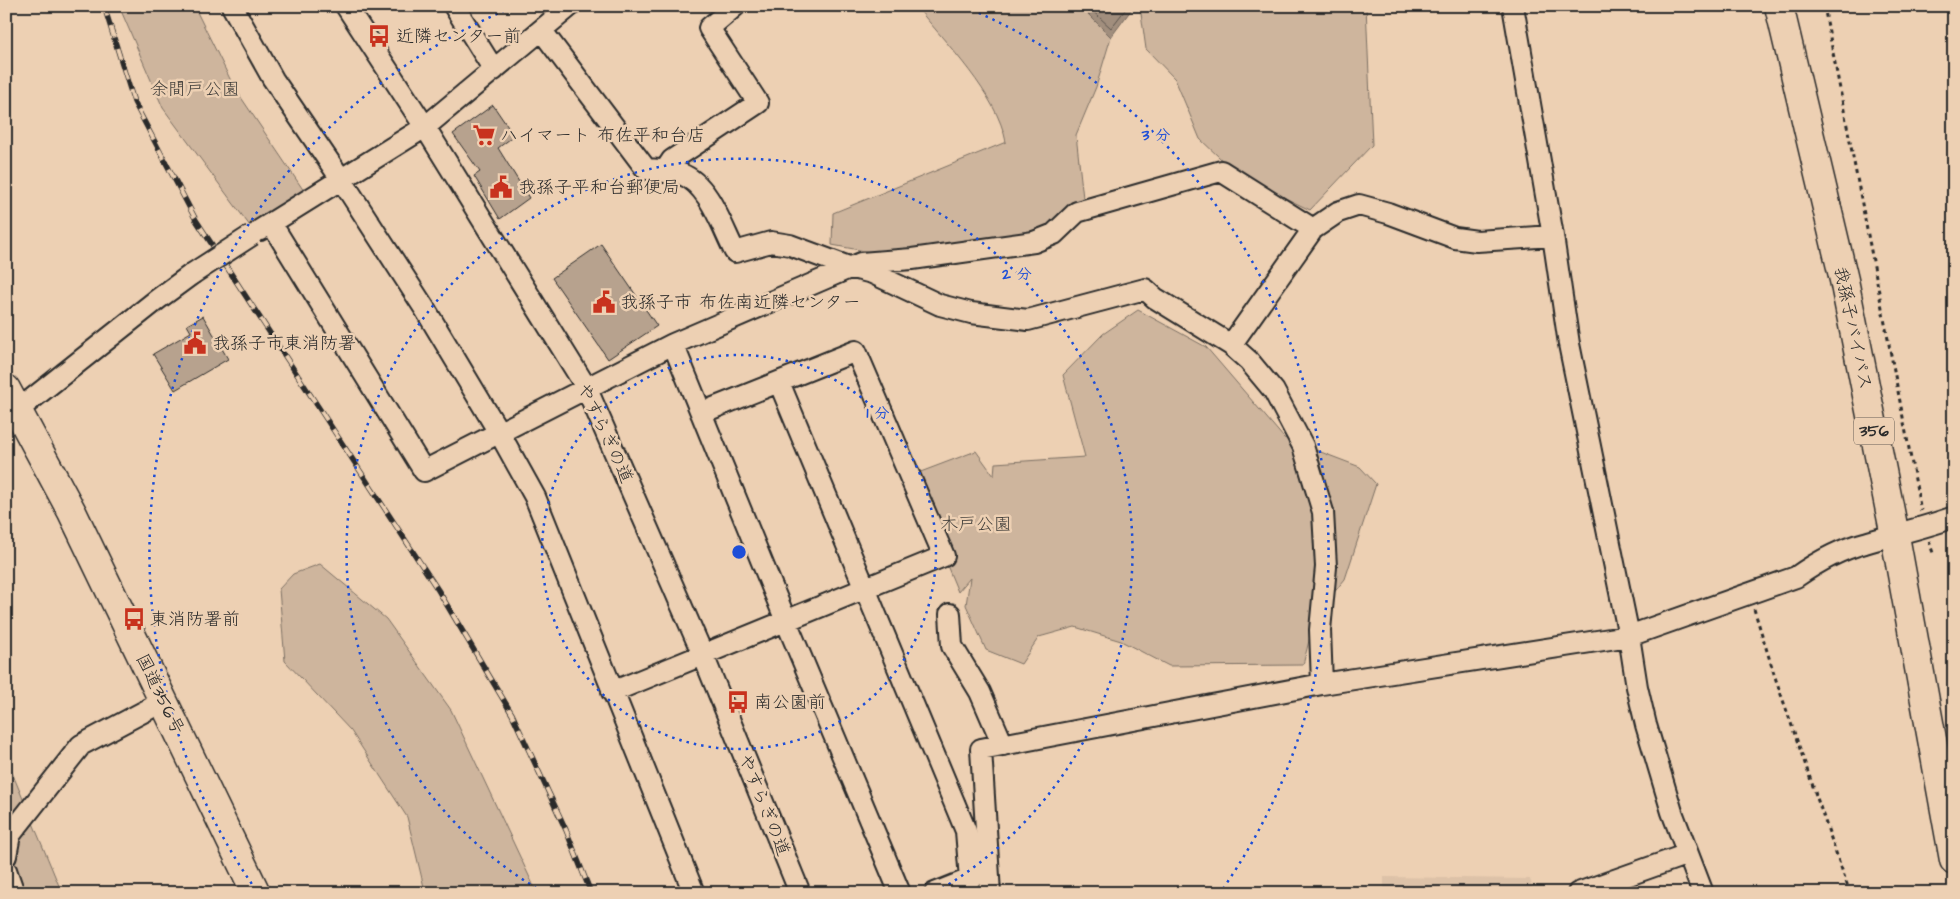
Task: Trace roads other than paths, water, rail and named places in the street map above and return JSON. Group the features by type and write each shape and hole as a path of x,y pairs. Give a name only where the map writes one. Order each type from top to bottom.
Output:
{"highway":[{"name":"我孫子バイパス","path":"1779,6 1844,280 1895,536 1954,860"},
{"name":"国道356号","path":"12,400 72,512 256,893"}],"street":[{"path":"232,6 273,79 341,179 424,310 500,434 535,497 694,893"},
{"name":"やすらぎの道","path":"346,6 425,127 586,387 703,655 800,893"},
{"path":"454,6 494,70"},
{"path":"12,400 192,274 425,127 570,6"},
{"path":"664,172 672,160 758,103 709,28 735,6"},
{"path":"1513,6 1553,236 1569,344 1646,725 1672,812 1703,893"},
{"path":"542,31 646,168 680,173 693,180 703,189 735,252 771,242 790,245 872,273 940,305 971,313 1028,320 1145,289 1155,298 1231,345 1249,361 1274,391 1304,446 1322,512 1326,567 1320,630 1322,684"},
{"path":"271,223 424,471 500,434 586,387 673,344 861,263 912,259 1034,242 1054,234 1077,212 1220,171 1314,229"},
{"path":"1231,345 1314,229 1338,212 1359,205 1388,213 1455,238 1477,240 1553,236"},
{"path":"673,344 900,893"},
{"path":"612,692 944,556 856,351 701,413"},
{"path":"779,382 966,831 970,879 935,893"},
{"path":"990,893 981,749 1322,684 1629,636 1796,577 1813,565 1863,543 1924,528 1954,517"},
{"path":"950,614 952,646 980,692 1003,745"},
{"path":"6,856 10,835 81,746 164,701"},
{"path":"1578,893 1688,854"},
{"path":"6,870 14,893"}],"water":[{"path":"1080,6 1134,6 1111,37"}],"railway":[{"path":"104,6 134,102 196,220 438,590 512,714 566,830 591,893"}],"place":[{"name":"近隣センター前","path":"379,36"},
{"name":"ハイマート 布佐平和台店","path":"484,135"},
{"name":"我孫子平和台郵便局","path":"501,187"},
{"name":"我孫子市 布佐南近隣センター","path":"604,302"},
{"name":"我孫子市東消防署","path":"195,343"},
{"name":"東消防署前","path":"134,619"},
{"name":"南公園前","path":"738,702"}],"park label":[{"name":"余間戸公園","path":"195,89"},
{"name":"木戸公園","path":"976,524"}]}
